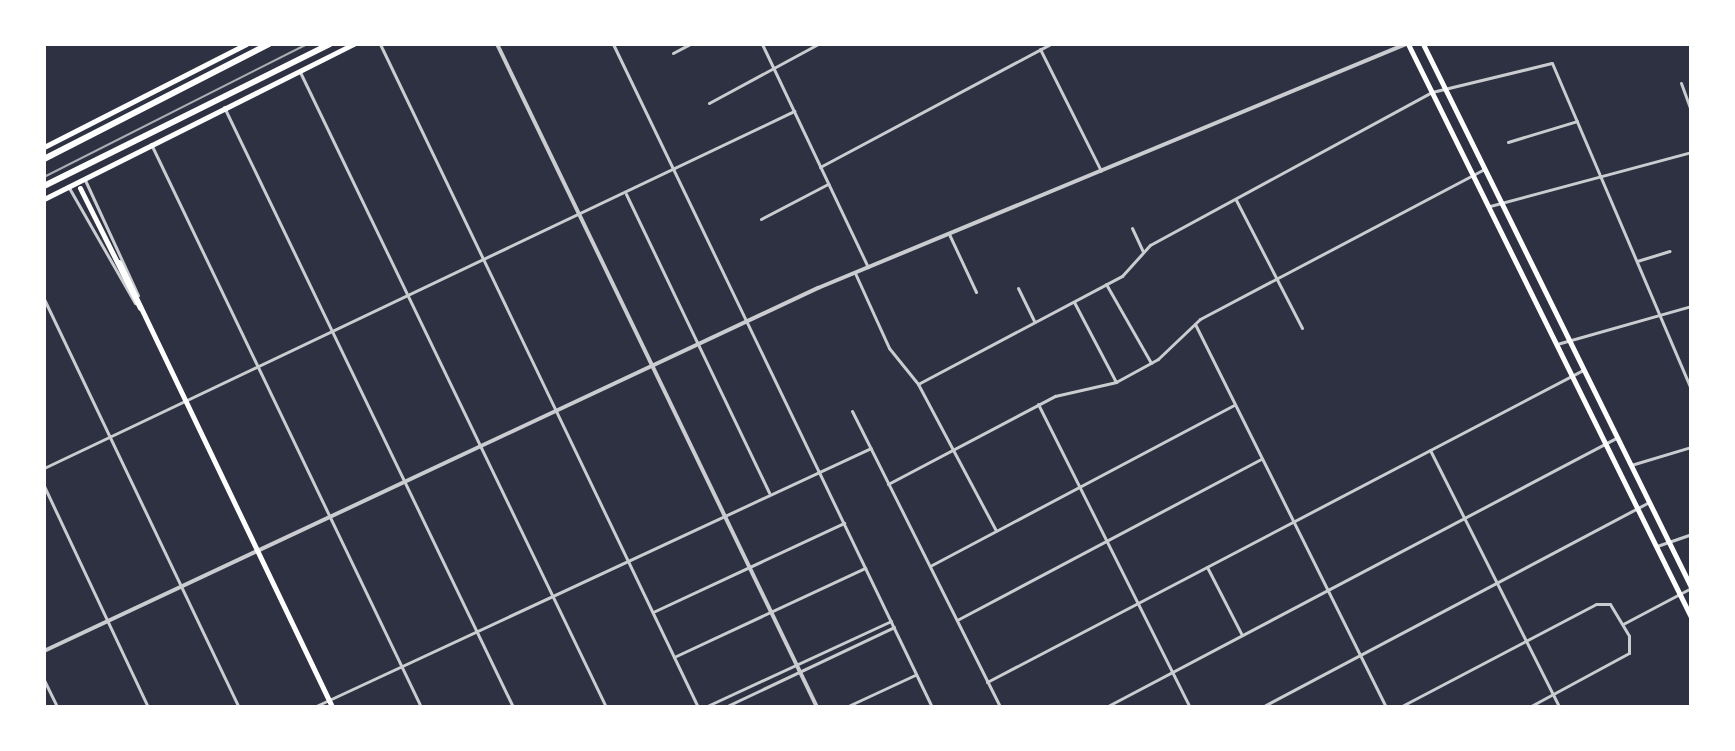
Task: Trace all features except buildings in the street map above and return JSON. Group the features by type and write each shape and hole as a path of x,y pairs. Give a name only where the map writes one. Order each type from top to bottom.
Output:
{"highway":[{"path":"44,159 269,44"},
{"path":"44,186 330,44"}],"main road":[{"path":"44,147 246,44"},
{"path":"44,199 354,44"},
{"path":"1407,44 1691,617"},
{"path":"1423,44 1691,588"},
{"path":"80,188 138,295 185,401 332,707"},
{"path":"119,262 145,315"}],"street":[{"path":"380,44 698,707"},
{"path":"497,44 817,707"},
{"path":"613,44 932,707"},
{"path":"673,53 690,44"},
{"path":"762,44 868,267"},
{"path":"709,103 818,44"},
{"path":"820,167 1050,44"},
{"path":"44,651 746,320 1407,44"},
{"path":"1040,49 1101,172"},
{"path":"918,384 1131,270 1143,252 1432,92 1447,94 1552,63 1691,389"},
{"path":"300,71 606,707"},
{"path":"1681,83 1691,111"},
{"path":"224,107 513,707"},
{"path":"44,468 626,194 794,111"},
{"path":"1508,142 1578,121"},
{"path":"151,144 421,707"},
{"path":"1488,206 1691,152"},
{"path":"888,484 1038,404 1116,382 1151,363 1195,323 1276,277 1484,169"},
{"path":"83,178 138,295"},
{"path":"761,219 828,184"},
{"path":"68,186 139,306"},
{"path":"626,194 769,494"},
{"path":"1236,200 1302,328"},
{"path":"1132,228 1143,252"},
{"path":"949,234 976,292"},
{"path":"1637,261 1670,251"},
{"path":"855,272 889,348 918,384 996,531"},
{"path":"1106,284 1151,363"},
{"path":"1018,288 1035,322"},
{"path":"44,299 239,707"},
{"path":"1074,302 1116,382"},
{"path":"1557,344 1691,306"},
{"path":"1195,323 1386,707"},
{"path":"987,682 1583,370"},
{"path":"1038,404 1109,540 1136,604 1190,707"},
{"path":"930,566 1235,404"},
{"path":"852,411 1000,707"},
{"path":"1106,707 1617,438"},
{"path":"1631,465 1691,447"},
{"path":"314,707 871,448"},
{"path":"1430,450 1559,707"},
{"path":"957,620 1262,458"},
{"path":"44,486 148,707"},
{"path":"1262,707 1649,503"},
{"path":"653,612 844,523"},
{"path":"1656,546 1691,534"},
{"path":"1207,567 1242,635"},
{"path":"674,657 865,568"},
{"path":"1623,624 1691,588"},
{"path":"1400,707 1599,602 1613,606 1623,624 1627,655 1529,707"},
{"path":"705,707 891,621"},
{"path":"725,707 894,627"},
{"path":"846,707 916,674"},
{"path":"44,680 57,707"}],"railway":[{"path":"44,177 307,44"}]}
